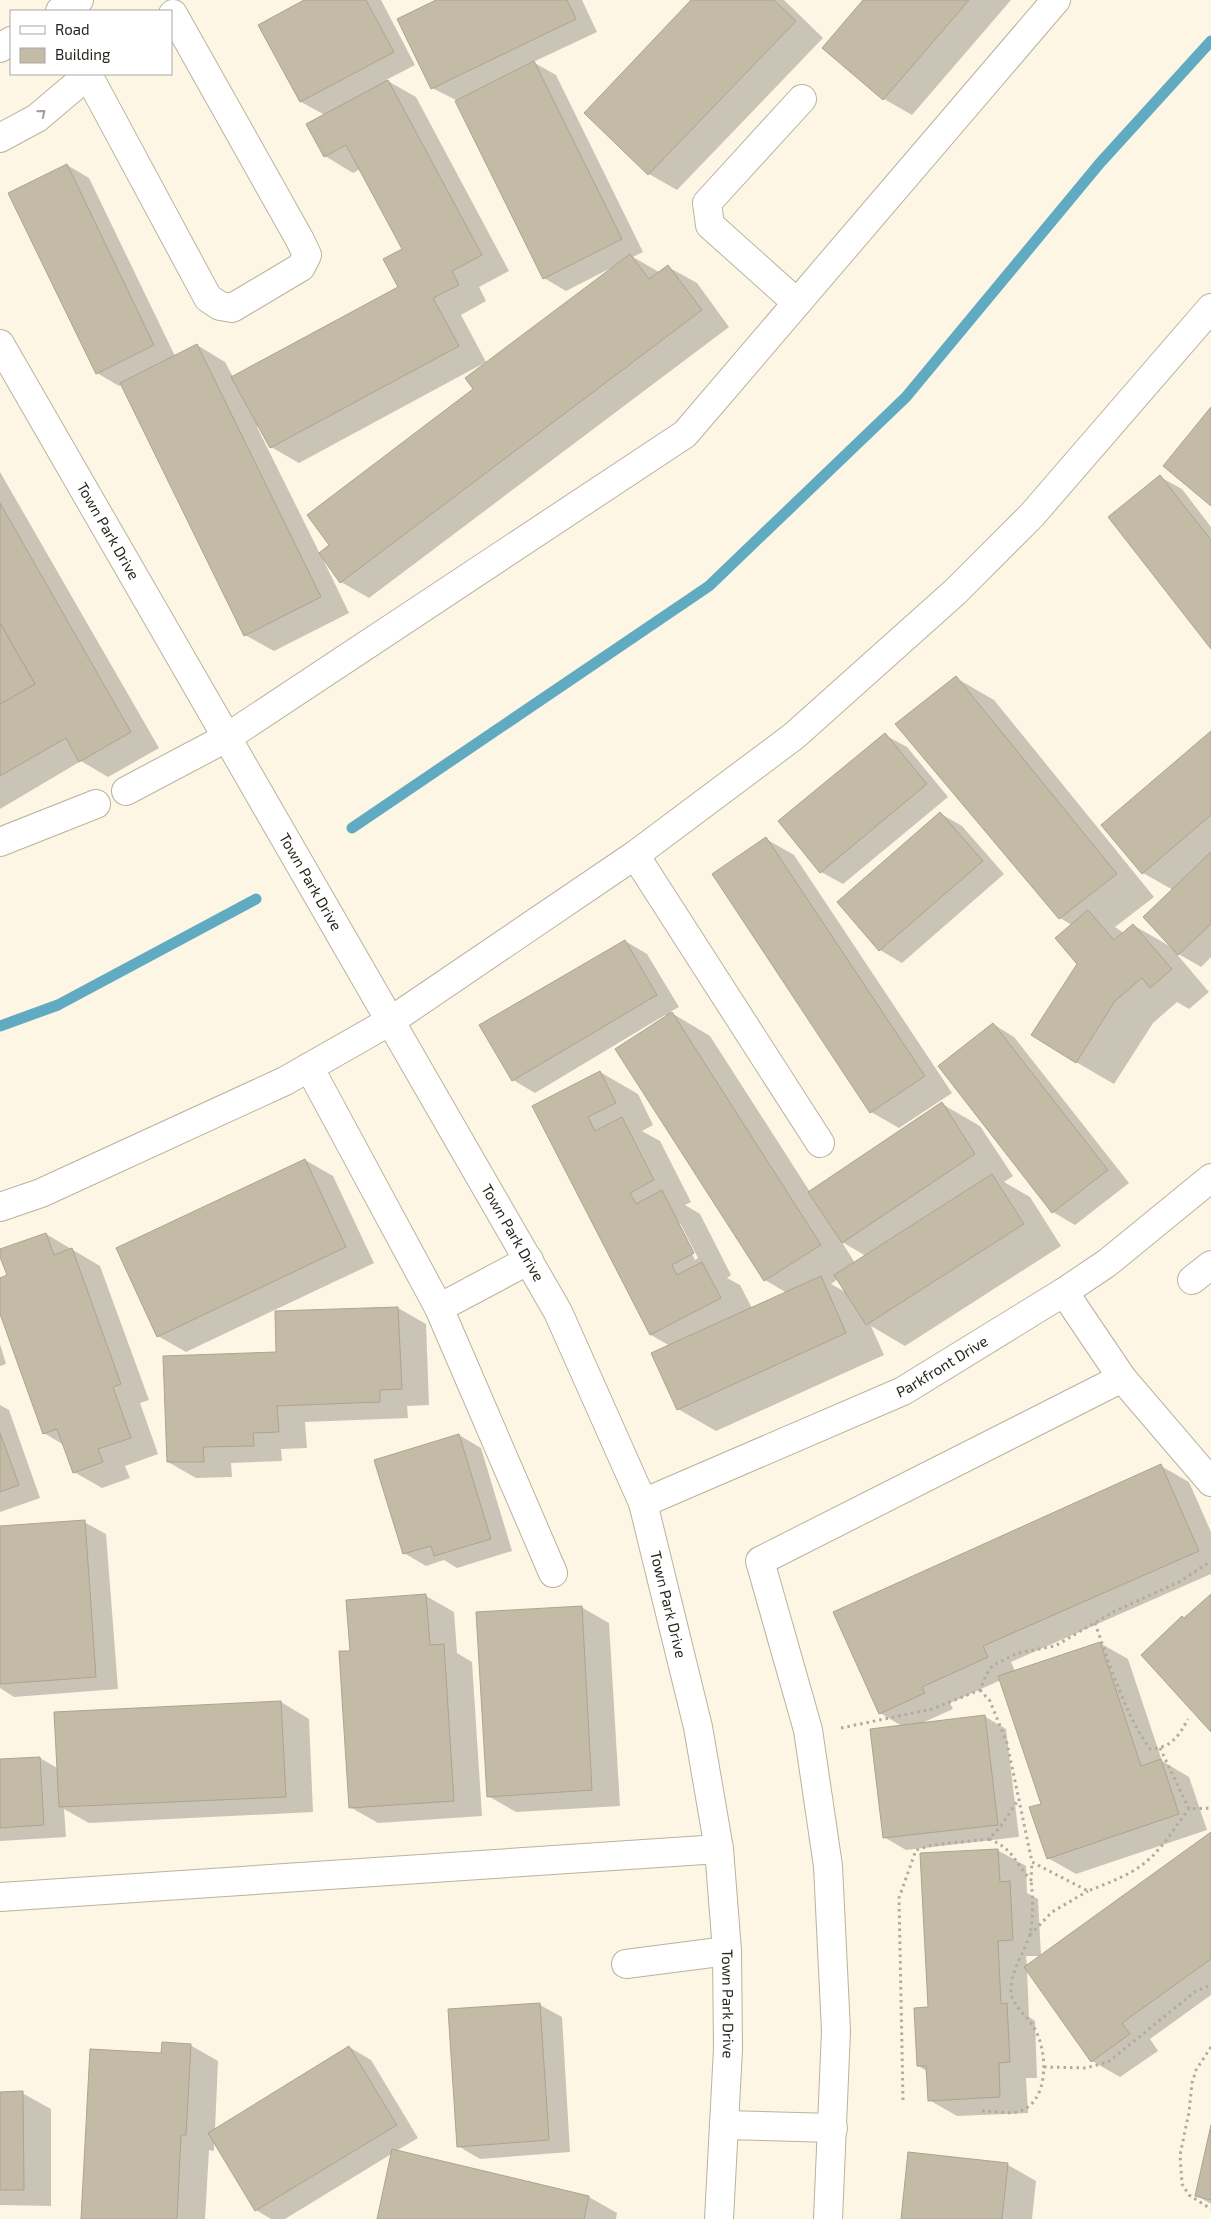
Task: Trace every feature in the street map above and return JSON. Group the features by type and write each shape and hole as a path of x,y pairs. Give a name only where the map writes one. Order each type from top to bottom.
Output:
{"street":[{"path":"62,10 79,0"},
{"path":"126,791 226,738 685,434 1056,0"},
{"path":"89,75 208,298 220,306 232,308 300,267 307,254 178,10"},
{"path":"0,138 37,118 87,75"},
{"path":"797,303 710,225 707,203 802,99"},
{"path":"0,1208 41,1193 309,1068 392,1020 635,855 794,736 955,592 1032,515 1211,308"},
{"name":"Town Park Drive","path":"0,344 226,738 392,1020 558,1312 643,1503 698,1727 719,1849 727,1951 728,2048 718,2219"},
{"path":"0,842 96,804"},
{"path":"635,855 820,1144"},
{"path":"309,1068 439,1308 553,1573"},
{"name":"Parkfront Drive","path":"643,1503 903,1391 1064,1292 1107,1263 1211,1178"},
{"path":"439,1308 529,1260"},
{"path":"1064,1292 1122,1378 1211,1482"},
{"path":"828,2219 836,2031 828,1866 808,1733 760,1561 1122,1378"},
{"path":"0,1897 719,1849"},
{"path":"626,1964 727,1951"},
{"path":"724,2125 833,2128"}],"path":[{"path":"808,1733 932,1709 980,1690 986,1675 993,1665 1018,1653 1055,1646 1095,1622 1151,1593 1179,1582 1211,1561"},
{"path":"1095,1622 1142,1737 1150,1749 1169,1745 1180,1735 1188,1719"},
{"path":"980,1690 990,1701 1007,1743 1032,1862 1033,1901 1029,1935 1016,1966 1011,1988 1012,2000 1034,2026 1040,2041 1044,2067 1040,2094 1018,2112 982,2111"},
{"path":"1160,1748 1189,1809"},
{"path":"989,1839 1001,1826 1018,1800"},
{"path":"1189,1809 1211,1808"},
{"path":"1029,1935 1052,1912 1088,1890 1118,1880 1142,1865 1157,1852 1189,1809"},
{"path":"903,2100 899,1898 916,1850 932,1845 989,1839 1011,1851 1031,1880"},
{"path":"1032,1862 1088,1890"},
{"path":"1044,2067 1086,2068 1108,2062 1196,1991 1211,1985"},
{"path":"1211,2047 1196,2070 1192,2083 1189,2112 1180,2156 1182,2184 1190,2195 1211,2209"}],"building":[{"path":"304,0 366,0 394,52 300,102 258,25"},
{"path":"436,0 567,0 576,19 431,89 397,19"},
{"path":"691,0 774,0 796,21 648,175 584,113"},
{"path":"863,0 969,0 883,100 822,48"},
{"path":"534,61 622,239 543,279 455,101"},
{"path":"388,80 482,255 452,271 459,285 433,298 459,346 270,448 231,377 398,287 383,259 402,249 346,145 324,157 306,124"},
{"path":"67,164 154,345 96,374 8,193"},
{"path":"630,254 649,279 668,265 702,310 340,583 319,553 329,545 307,515 473,389 465,378"},
{"path":"197,344 321,597 244,636 120,383"},
{"path":"1211,407 1211,506 1163,466"},
{"path":"1160,475 1211,540 1211,649 1108,517"},
{"path":"0,503 131,732 79,762 66,738 0,776 0,704 35,684 0,623"},
{"path":"0,623 35,684 0,704"},
{"path":"956,676 1117,874 1059,919 895,724"},
{"path":"1211,731 1211,815 1142,874 1101,825"},
{"path":"885,733 927,784 820,873 778,821"},
{"path":"940,812 983,861 879,951 837,902"},
{"path":"766,837 925,1076 870,1113 712,874"},
{"path":"1211,852 1211,924 1178,955 1143,917"},
{"path":"1088,910 1114,940 1133,924 1172,969 1150,988 1142,978 1115,1001 1076,1063 1031,1035 1077,964 1055,938"},
{"path":"625,940 657,995 512,1081 479,1025"},
{"path":"672,1012 821,1245 764,1281 615,1049"},
{"path":"993,1023 1108,1170 1052,1213 938,1066"},
{"path":"600,1071 616,1103 588,1117 595,1131 622,1117 654,1180 630,1193 636,1204 662,1190 694,1253 672,1265 677,1275 702,1262 721,1298 650,1335 532,1106"},
{"path":"942,1102 975,1154 842,1243 808,1192"},
{"path":"305,1159 346,1247 157,1337 116,1248"},
{"path":"992,1174 1024,1224 866,1325 834,1275"},
{"path":"46,1233 54,1255 72,1248 121,1384 113,1387 131,1438 98,1449 103,1462 73,1473 57,1429 43,1434 0,1314 0,1278 7,1275 0,1257 0,1249"},
{"path":"821,1276 846,1333 677,1410 651,1353"},
{"path":"398,1307 402,1389 380,1390 380,1402 277,1406 279,1432 253,1433 254,1446 203,1447 204,1462 167,1462 163,1356 276,1352 275,1311"},
{"path":"0,1433 19,1485 0,1492"},
{"path":"459,1434 491,1539 434,1556 431,1546 403,1554 374,1460"},
{"path":"1161,1464 1199,1551 983,1646 988,1657 922,1687 925,1693 879,1714 833,1612"},
{"path":"85,1520 96,1677 0,1684 0,1526"},
{"path":"426,1594 430,1645 444,1644 454,1801 349,1808 339,1651 350,1651 346,1600"},
{"path":"1211,1594 1211,1732 1141,1655 1182,1616 1184,1618"},
{"path":"582,1606 592,1790 487,1797 476,1612"},
{"path":"1100,1642 1141,1766 1161,1759 1179,1814 1047,1859 1029,1807 1041,1804 998,1676"},
{"path":"281,1701 286,1797 59,1807 54,1712"},
{"path":"985,1715 998,1825 883,1838 870,1729"},
{"path":"40,1757 44,1825 0,1828 0,1759"},
{"path":"1211,1832 1211,1959 1122,2023 1130,2034 1091,2062 1024,1967"},
{"path":"998,1849 1000,1882 1010,1881 1013,1940 998,1941 1001,2004 1007,2003 1010,2062 999,2063 1000,2097 928,2101 926,2066 917,2066 914,2008 928,2007 920,1853"},
{"path":"540,2003 549,2140 457,2147 448,2009"},
{"path":"162,2042 191,2044 186,2135 181,2135 177,2219 81,2219 90,2049 161,2053"},
{"path":"349,2046 397,2125 255,2211 208,2133"},
{"path":"23,2091 24,2190 0,2190 0,2092"},
{"path":"1211,2125 1211,2200 1195,2196"},
{"path":"392,2149 589,2196 584,2219 377,2219"},
{"path":"908,2152 1008,2163 1002,2219 901,2219"}],"waterway":[{"path":"352,828 709,586 906,397 1100,163 1211,41"},
{"path":"0,1026 58,1005 256,899"}]}
